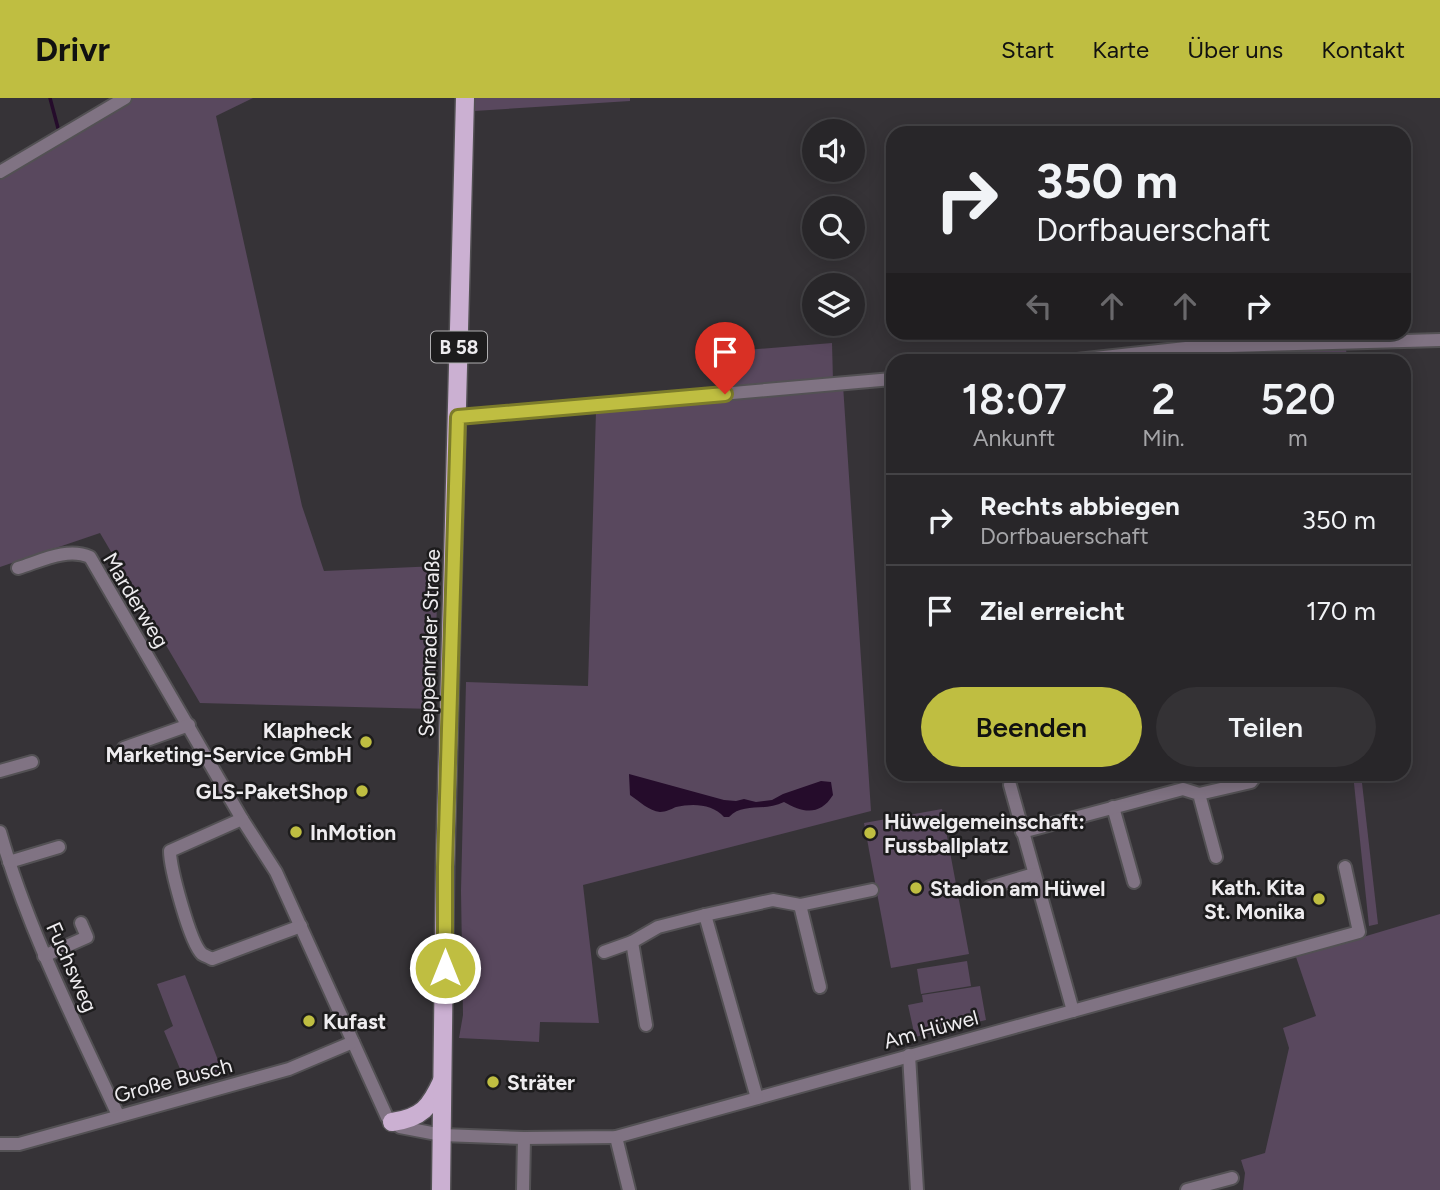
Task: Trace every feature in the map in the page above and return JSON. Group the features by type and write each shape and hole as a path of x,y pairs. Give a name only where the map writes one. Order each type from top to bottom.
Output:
{"main road":[{"name":"Seppenrader Straße","path":"441,1190 445,867 465,98"},
{"path":"392,1122 409,1119 422,1112 435,1096 443,1077"}],"street":[{"path":"0,172 125,98"},
{"path":"1131,354 1195,347 1440,340"},
{"path":"458,417 886,380"},
{"name":"Marderweg","path":"18,568 70,553 90,557 242,819 276,872 380,1104 392,1122"},
{"path":"124,748 189,726"},
{"path":"0,771 32,762"},
{"path":"1022,832 1183,789 1199,794 1252,781"},
{"path":"1010,785 1073,1011"},
{"path":"1199,794 1216,857"},
{"path":"1113,807 1134,882"},
{"path":"242,819 170,851 170,864 185,914 201,953 212,959 301,926"},
{"name":"Fuchsweg","path":"0,832 44,956 118,1115"},
{"path":"9,862 59,847"},
{"name":"Am Hüwel","path":"442,1135 616,1137 1359,932 1345,867"},
{"path":"990,887 1034,874"},
{"path":"604,952 632,942 658,927 705,915 773,900 800,905 872,890"},
{"path":"800,905 820,987"},
{"path":"705,915 757,1098"},
{"path":"44,956 87,937 81,923"},
{"path":"632,942 646,1025"},
{"name":"Große Busch","path":"0,1144 19,1144 289,1069 353,1042"},
{"path":"909,1055 917,1190"},
{"path":"392,1122 400,1128 442,1135"},
{"path":"616,1137 629,1190"},
{"path":"523,1190 524,1138"},
{"path":"1187,1190 1232,1178"}],"shaded area":[{"path":"126,98 253,98 216,116 302,506 324,571 438,566 434,709 200,703 100,533 0,567 0,173"},
{"path":"474,98 630,98 630,101 474,111"},
{"path":"832,343 833,381 725,392 721,352"},
{"path":"1346,350 1347,354 1196,354"},
{"path":"843,385 871,811 583,885 599,1023 540,1022 539,1042 459,1038 463,1015 461,891 466,682 588,686 596,411"},
{"path":"629,774 724,800 772,800 821,781 831,782 833,795 823,806 811,810 784,802 747,808 729,817 724,817 714,809 696,805 660,812 648,808 630,795"},
{"path":"1354,781 1362,781 1378,924 1369,926"},
{"name":"Stadion am Hüwel","path":"942,809 969,954 891,968 864,823"},
{"path":"1440,914 1440,1190 1243,1190 1245,1173 1241,1160 1265,1153 1289,1048 1283,1028 1316,1016 1296,957"},
{"path":"967,961 971,986 921,994 917,969"},
{"path":"185,975 223,1073 186,1083 164,1031 173,1026 157,984"},
{"path":"980,986 986,1020 915,1037 908,1005 923,1002 922,995"}],"waterway":[{"path":"50,98 58,128"}],"place":[{"name":"Klapheck Marketing-Service GmbH","path":"366,742"},
{"name":"GLS-PaketShop","path":"362,791"},
{"name":"InMotion","path":"296,832"},
{"name":"Hüwelgemeinschaft: Fussballplatz","path":"870,833"},
{"name":"Stadion am Hüwel","path":"916,888"},
{"name":"Kath. Kita St. Monika","path":"1319,899"},
{"name":"Kufast","path":"309,1021"},
{"name":"Sträter","path":"493,1082"}],"route":[{"path":"445,968 445,867 458,417 725,394"}]}
